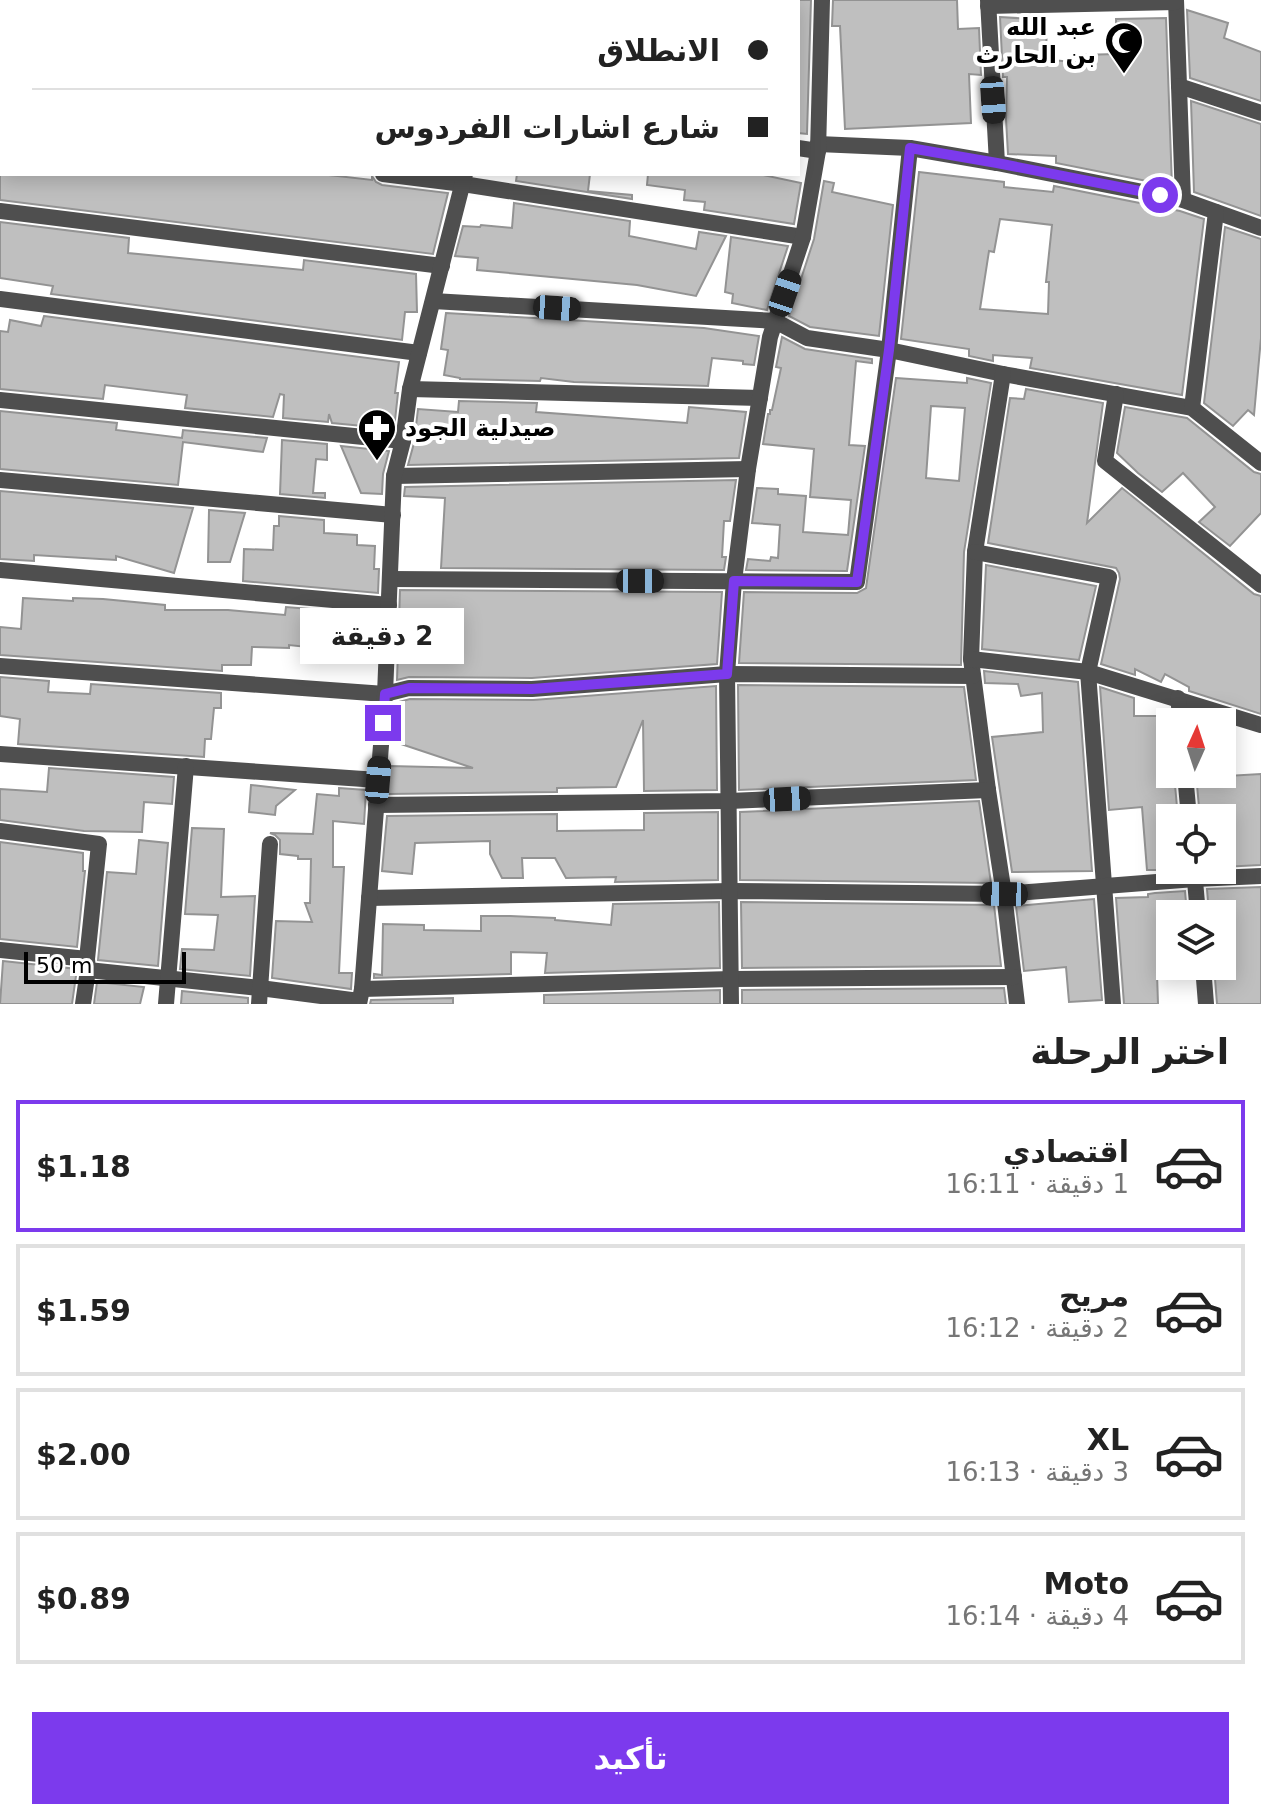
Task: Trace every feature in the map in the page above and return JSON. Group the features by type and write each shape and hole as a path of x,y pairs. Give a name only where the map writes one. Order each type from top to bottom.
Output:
{"street":[{"path":"731,1004 727,674 734,581 748,469 770,337 803,237 818,147 822,0"},
{"path":"997,163 988,3 1176,1 1183,200"},
{"path":"1179,86 1261,113"},
{"path":"800,148 910,148 997,163 1183,200 1261,228"},
{"path":"390,579 857,582 889,350 910,148"},
{"path":"415,176 464,179 803,237"},
{"path":"360,998 385,694 394,476 403,441 410,389 464,179"},
{"path":"0,211 442,266"},
{"path":"1192,408 1216,212"},
{"path":"0,299 419,353"},
{"path":"433,301 775,321 807,338 889,350 1192,408 1261,463"},
{"path":"1003,374 975,552 972,667 1017,1004"},
{"path":"410,389 760,398"},
{"path":"1116,394 1105,461 1261,585"},
{"path":"0,400 403,441"},
{"path":"394,476 748,469"},
{"path":"0,480 393,515"},
{"path":"975,552 1109,577 1088,672 1113,1004"},
{"path":"0,570 389,605"},
{"path":"0,666 385,694 409,688 532,689 727,674 972,667 1088,672 1261,725"},
{"path":"1178,698 1179,708"},
{"path":"0,754 378,780"},
{"path":"166,1004 186,766"},
{"path":"376,805 729,801 988,790"},
{"path":"0,831 99,844 83,1004"},
{"path":"259,996 270,844"},
{"path":"1236,875 1261,876"},
{"path":"369,898 731,891 1004,894 1156,879"},
{"path":"0,950 259,996 360,998 732,979 1014,977"},
{"path":"1204,980 1206,1004"}],"building":[{"path":"800,0 811,0 807,134 800,133"},
{"path":"833,0 957,0 958,29 979,28 981,75 969,74 971,123 845,129 840,26 832,26"},
{"path":"1187,10 1228,23 1224,38 1261,52 1261,101 1190,78"},
{"path":"1000,17 1048,20 1045,59 1079,63 1079,55 1117,54 1116,19 1166,18 1172,186 1056,163 1056,156 1008,154 1007,77 1003,77"},
{"path":"1191,101 1261,124 1261,216 1194,192"},
{"path":"919,172 1004,182 1004,187 1053,192 1054,186 1180,211 1204,219 1182,395 1030,368 1032,358 993,355 993,361 969,356 969,349 901,339","holes":["1000,219 1052,225 1046,282 1049,282 1048,314 980,309 989,251 994,252"]},
{"path":"0,176 337,176 372,180 372,176 382,185 448,193 433,254 0,200"},
{"path":"517,176 590,176 588,191 632,195 632,199 516,181"},
{"path":"648,176 768,176 801,183 794,224 704,210 705,202 684,200 685,190 647,185"},
{"path":"824,181 834,183 832,192 893,205 879,336 810,327 789,316 814,239"},
{"path":"514,203 630,221 629,236 696,249 699,232 726,236 696,296 637,285 477,270 478,258 455,256 463,226 512,228"},
{"path":"0,222 129,238 128,253 303,270 304,260 416,274 417,312 405,312 402,340 51,294 53,286 0,278"},
{"path":"1225,227 1261,239 1261,338 1254,415 1248,410 1233,426 1204,403"},
{"path":"731,237 788,246 767,310 732,303 733,294 725,292"},
{"path":"446,313 704,328 759,336 754,365 712,358 708,386 574,382 541,378 540,381 460,379 444,375 448,350 441,349"},
{"path":"44,316 399,362 394,429 332,423 329,414 328,422 283,418 284,395 280,394 273,417 185,408 187,395 105,385 103,399 0,389 0,331 8,332 10,320 41,326"},
{"path":"782,337 805,349 872,359 872,363 856,361 849,445 865,446 847,571 746,570 748,559 770,561 771,557 778,558 780,525 752,523 757,488 778,489 778,494 806,496 803,532 848,535 851,500 810,497 814,449 763,444 781,368 776,367"},
{"path":"896,378 967,383 967,378 991,383 964,552 961,665 739,663 744,592 857,593 866,588","holes":["931,406 965,408 959,481 926,478"]},
{"path":"1026,389 1103,403 1087,523 1122,488 1254,594 1261,596 1261,714 1189,691 1189,687 1165,674 1161,682 1135,669 1135,675 1101,664 1120,579 1116,568 988,543 1010,398 1024,399"},
{"path":"459,401 537,403 536,412 687,423 689,407 746,412 739,458 408,465 418,409 458,412"},
{"path":"1125,407 1187,418 1254,472 1261,474 1261,513 1230,546 1199,522 1215,507 1183,473 1162,492 1117,453"},
{"path":"0,411 117,423 116,430 182,438 183,430 267,438 263,452 183,442 178,485 0,469"},
{"path":"282,440 327,444 327,460 316,459 313,493 325,493 325,498 280,494"},
{"path":"341,446 389,451 382,494 361,493"},
{"path":"736,480 730,521 724,521 724,570 441,568 445,498 404,496 405,487"},
{"path":"0,491 193,508 174,573 116,556 116,560 34,555 34,561 0,559"},
{"path":"209,510 245,513 230,562 208,562"},
{"path":"279,516 324,520 324,533 357,535 357,545 375,546 374,569 379,569 378,593 243,581 244,549 273,550 274,526 279,526"},
{"path":"986,565 1096,586 1079,660 982,649"},
{"path":"400,590 722,592 717,664 532,678 409,677 397,680"},
{"path":"23,598 103,599 165,605 165,610 228,610 285,615 286,607 323,610 322,634 357,636 359,613 377,615 375,661 354,659 355,652 289,645 289,648 252,647 251,665 222,665 222,671 0,655 0,627 21,629"},
{"path":"984,671 1078,682 1092,871 1012,872 992,737 1043,732 1042,693 1021,696 1018,684 985,683"},
{"path":"0,677 49,681 48,692 90,694 91,684 221,693 221,708 214,708 211,739 205,739 204,757 18,744 20,719 0,716"},
{"path":"738,685 964,687 976,780 739,790"},
{"path":"716,686 717,790 644,791 643,720 616,787 557,788 557,792 388,794 390,766 473,768 392,741 395,703 410,699 533,700"},
{"path":"1100,687 1134,698 1134,716 1156,716 1156,788 1175,788 1177,804 1156,804 1156,870 1147,870 1142,807 1109,810"},
{"path":"49,768 174,777 172,804 144,802 142,832 84,831 0,820 0,789 47,792"},
{"path":"1261,774 1261,865 1236,866 1236,804 1199,804 1197,788 1236,788 1236,775"},
{"path":"251,785 295,790 276,806 275,815 249,812"},
{"path":"339,788 366,790 364,824 333,821 333,867 344,867 339,973 352,973 351,989 272,978 276,921 312,922 305,903 310,903 311,859 280,854 280,840 270,833 313,834 317,794 339,796"},
{"path":"979,801 991,883 740,880 740,812"},
{"path":"718,812 718,880 615,882 616,877 566,878 555,858 522,858 523,878 502,878 490,854 490,841 415,843 412,874 382,871 387,816 557,814 557,831 644,830 644,813"},
{"path":"192,828 224,829 221,897 255,896 250,976 180,969 182,949 214,950 218,915 185,914"},
{"path":"139,840 168,843 158,966 98,960 107,872 136,874"},
{"path":"0,842 83,853 85,871 77,947 0,939"},
{"path":"1261,887 1261,1004 1217,1004 1215,980 1236,980 1236,900 1208,900 1207,889"},
{"path":"1185,891 1186,900 1156,900 1158,1004 1124,1004 1116,898 1148,897 1148,894"},
{"path":"1094,899 1102,1000 1069,1002 1066,967 1024,971 1016,906"},
{"path":"719,902 720,968 545,973 547,953 511,952 511,974 374,978 374,974 382,975 383,924 424,925 424,930 481,931 481,916 510,916 611,925 613,904"},
{"path":"741,902 994,905 1001,966 742,968"},
{"path":"3,961 77,969 72,1004 0,1004"},
{"path":"97,982 144,987 140,1004 94,1004"},
{"path":"1004,988 1006,1004 742,1004 742,990"},
{"path":"720,990 720,1004 544,1004 544,995"},
{"path":"182,991 248,998 248,1004 181,1004"},
{"path":"453,998 453,1004 370,1004 371,1000"}],"place":[{"name":"عبد الله بن الحارث","path":"1124,75"},
{"name":"صيدلية الجود","path":"377,462"}],"route":[{"path":"383,723 385,694 409,688 532,689 727,674 734,581 857,582 889,350 910,148 1160,195"}]}
